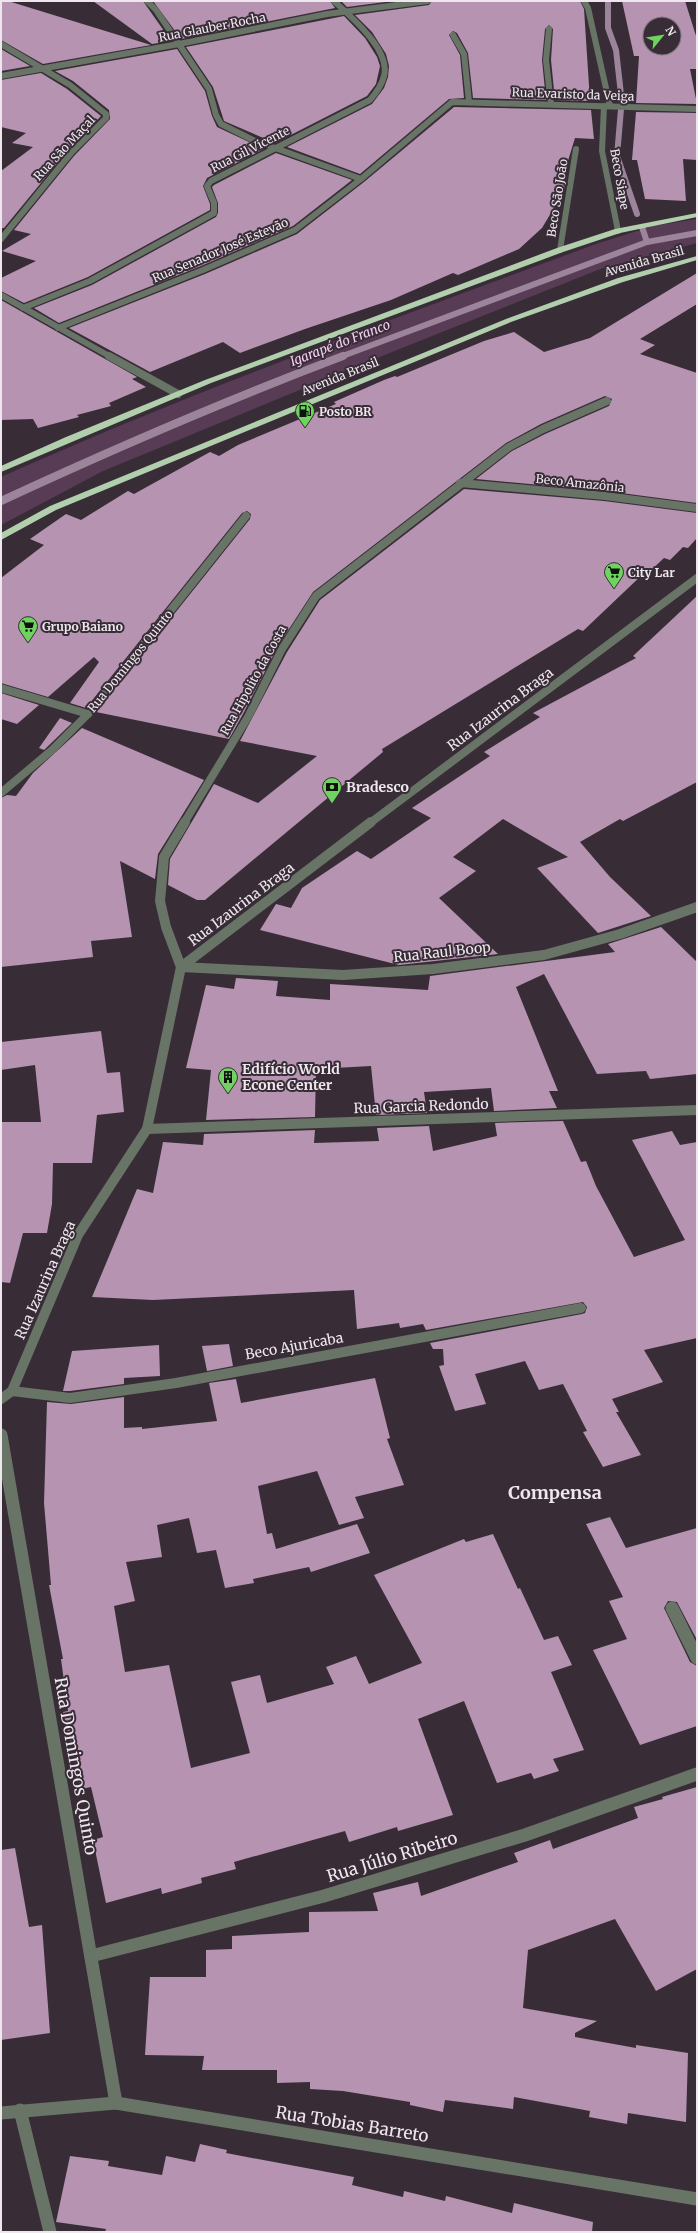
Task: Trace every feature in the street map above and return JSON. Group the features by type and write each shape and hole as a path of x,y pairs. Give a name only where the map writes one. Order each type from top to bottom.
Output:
{"highway":[{"path":"1,469 92,428 178,394 560,250 618,231 697,215"},
{"name":"Avenida Brasil","path":"1,537 53,508 448,345 602,286 653,269 697,258"}],"street":[{"path":"147,1 156,10 208,89 216,115 221,124 238,134 361,179"},
{"name":"Rua Gil Vicente","path":"23,308 90,281 214,213 215,208 209,196 207,186 211,181 358,108 370,100 380,88 385,73 382,58 371,37 334,1"},
{"name":"Rua Glauber Rocha","path":"1,76 179,44 345,11 428,1"},
{"name":"Beco Siape","path":"584,1 588,8 607,106 602,151 618,231"},
{"path":"549,29 546,60 551,104"},
{"path":"453,35 464,54 470,102"},
{"path":"1,44 43,68"},
{"name":"Rua São Maçal","path":"1,239 71,153 106,118 106,114 94,103 43,68"},
{"name":"Rua Evaristo da Veiga","path":"449,105 456,102 470,102 697,109"},
{"name":"Rua Senador José Estevão","path":"58,328 204,270 295,230 361,179 449,105"},
{"name":"Beco São João","path":"560,250 576,149"},
{"path":"1,294 58,328 178,394"},
{"name":"Rua Hipolito da Costa","path":"182,967 166,927 160,901 164,857 248,717 282,649 316,596 460,483 509,447 543,429 607,401"},
{"name":"Beco Amazônia","path":"460,483 605,496 697,508"},
{"name":"Rua Domingos Quinto","path":"1,793 52,750 88,714 246,516"},
{"name":"Rua Izaurina Braga","path":"12,1391 78,1235 147,1130 182,967 267,900 697,578"},
{"path":"1,688 88,714"},
{"name":"Rua Raul Boop","path":"182,967 343,975 433,969 544,955 620,934 697,907"},
{"name":"Rua Garcia Redondo","path":"147,1130 697,1110"},
{"name":"Beco Ajuricaba","path":"12,1391 70,1398 176,1383 581,1308"},
{"path":"1,1399 12,1391"},
{"name":"Rua Domingos Quinto","path":"1,1434 116,2103"},
{"path":"672,1608 697,1658"},
{"name":"Rua Júlio Ribeiro","path":"91,1956 324,1896 525,1835 697,1774"},
{"name":"Rua Tobias Barreto","path":"1,2113 20,2110 116,2103 697,2199"},
{"path":"20,2110 50,2232"}],"shaded area":[{"path":"697,219 697,243 603,268 397,350 103,471 1,525 1,477 148,414 446,299 596,244 653,226"}],"building":[{"path":"1,1 8,1 151,45 43,64 1,40"},
{"path":"93,1 143,1 171,41 152,44"},
{"path":"153,1 330,1 335,8 181,39"},
{"path":"341,1 393,1 347,7"},
{"path":"432,1 580,1 584,9 590,101 555,100 551,60 553,29 549,25 545,29 542,60 546,100 473,98 468,53 457,33 453,31 449,35 460,55 464,98 449,99 360,174 287,147 372,104 384,88 388,77 389,66 386,54 372,32 355,15 429,5"},
{"path":"622,1 685,1 697,39 697,69 690,69 697,104 636,103 639,56 634,56"},
{"path":"344,16 365,38 377,57 380,66 376,84 367,96 275,143 224,121 213,87 186,47"},
{"path":"1,49 30,66 1,71"},
{"path":"177,49 205,91 212,116 217,127 264,149 207,178 203,186 210,204 210,210 88,277 24,303 1,291 1,278 36,261 2,251 31,234 14,230 74,156 110,119 109,110 73,81 55,71"},
{"path":"41,73 67,89 101,116 68,150 4,228 1,228 1,171 33,147 12,143 26,133 1,127 1,80"},
{"path":"454,107 591,110 594,139 575,138 567,164 564,191 542,228 519,249 458,275 453,273 391,300 240,353 223,342 150,372 69,328 205,274 297,234 364,182"},
{"path":"636,112 697,113 697,160 683,159 686,201 645,199 637,160 632,160"},
{"path":"276,153 352,180 293,226 201,266 59,323 34,308 92,285 216,217 218,213 218,203 212,187"},
{"path":"697,273 697,304 640,339 655,345 640,354 697,373 697,503 606,491 476,479 512,451 545,434 609,406 612,399 605,396 541,424 506,443 313,592 278,646 229,739 96,712 250,519 251,514 247,511 242,513 86,708 70,703 99,662 94,657 48,697 1,683 1,578 44,545 30,539 66,514 81,520 128,491 134,494 210,452 219,456 238,445 336,404 334,402 384,380 395,376 397,377 484,341 514,332 544,352 590,338"},
{"path":"1,300 137,377 132,379 146,387 109,403 111,406 77,415 79,417 38,428 33,419 1,420"},
{"path":"464,489 604,501 697,513 697,538 688,548 683,547 670,560 664,558 647,574 644,573 583,631 578,629 382,749 383,752 205,900 197,900 168,885 170,859 214,784 258,803 317,756 240,741 287,652 320,600"},
{"path":"697,596 697,782 623,821 620,819 580,842 610,877 651,916 598,933 537,868 568,857 503,819 453,857 476,871 439,898 498,954 399,965 260,930 276,904 291,908 302,888 357,851 371,859 431,818 412,808 490,756 484,752 540,717 533,713 636,658 633,656"},
{"path":"1,693 39,705 17,724 1,719"},
{"path":"60,718 72,723 44,750 39,748"},
{"path":"82,728 204,780 158,854 155,879 120,861 132,937 91,941 93,957 1,967 1,798 7,795 16,796 33,773"},
{"path":"661,927 697,962 697,1074 650,1079 646,1071 597,1074 544,974 516,987 558,1091 549,1091 557,1108 494,1111 491,1088 424,1092 427,1113 376,1115 371,1066 316,1069 315,1117 206,1120 211,1070 186,1068 206,985 234,989 236,978 278,981 276,996 330,1000 330,984 428,990 430,976 615,952 608,944"},
{"path":"101,1031 107,1073 120,1072 124,1112 97,1115 92,1163 53,1163 52,1204 47,1233 23,1233 10,1283 1,1282 1,1122 41,1122 35,1065 1,1070 1,1042"},
{"path":"563,1121 581,1162 586,1161 596,1186 634,1257 685,1240 632,1140 672,1131 680,1145 697,1142 697,1338 644,1350 663,1382 612,1399 619,1412 616,1412 641,1455 603,1467 583,1432 587,1431 563,1384 539,1390 525,1361 475,1374 486,1404 455,1411 439,1366 444,1365 443,1349 433,1349 430,1343 582,1314 585,1313 587,1307 583,1302 426,1330 423,1324 400,1328 399,1323 357,1329 354,1290 153,1300 92,1297 137,1189 153,1193 163,1142 203,1145 204,1134 315,1130 314,1143 379,1141 377,1128 429,1126 433,1151 497,1136 495,1123"},
{"path":"229,1344 233,1366 207,1371 202,1346"},
{"path":"159,1345 160,1376 124,1378 124,1384 63,1391 72,1351"},
{"path":"375,1378 390,1438 387,1439 404,1485 355,1497 364,1518 339,1525 317,1471 258,1486 267,1534 272,1533 276,1549 357,1524 370,1553 311,1572 309,1567 253,1579 254,1583 225,1588 216,1550 197,1553 189,1518 157,1525 162,1557 126,1562 135,1601 114,1606 125,1672 169,1665 191,1768 250,1753 231,1682 260,1675 267,1703 334,1684 326,1667 356,1656 369,1684 422,1663 374,1575 464,1539 466,1542 493,1534 518,1589 520,1588 544,1640 558,1636 572,1665 551,1672 584,1750 553,1759 559,1771 534,1779 531,1773 497,1783 464,1701 418,1719 453,1815 398,1831 397,1827 349,1842 345,1831 234,1862 236,1869 201,1878 202,1883 162,1894 161,1888 106,1903 93,1840 103,1837 91,1787 81,1789 63,1712 68,1711 61,1659 63,1659 49,1585 51,1585 44,1503 47,1402 71,1404 124,1397 124,1428 142,1427 142,1429 217,1421 209,1383 236,1379 241,1403"},
{"path":"610,1517 626,1548 697,1528 697,1640 677,1602 668,1601 664,1608 690,1662 697,1666 697,1726 640,1745 593,1650 627,1639 609,1601 623,1597 586,1524"},
{"path":"697,1787 697,1969 656,1991 615,1919 528,1950 523,2008 597,2021 575,2033 575,2037 636,2048 636,2045 688,2053 686,2122 628,2113 627,2124 589,2117 590,2111 514,2097 513,2109 445,2100 443,2112 410,2105 410,2102 343,2091 310,2089 310,2082 277,2083 277,2070 202,2070 204,2056 145,2055 150,1977 206,1977 206,1950 232,1949 232,1936 309,1932 309,1912 378,1911 373,1893 418,1882 421,1896 518,1862 514,1853 550,1840 553,1849 638,1818 634,1807"},
{"path":"15,1848 29,1927 42,1925 50,2033 1,2040 1,1850"},
{"path":"200,2144 227,2150 226,2153 354,2177 352,2185 403,2197 404,2191 445,2201 446,2196 512,2213 514,2203 593,2222 592,2232 105,2232 106,2229 56,2222 70,2156 109,2161 108,2166 162,2175 166,2156 195,2162"}],"waterway":[{"path":"608,1 608,28 616,50 622,103"},
{"path":"621,109 617,156 637,214"},
{"path":"642,227 647,242"},
{"name":"Igarapé do Franco","path":"647,242 697,233"},
{"name":"Igarapé do Franco","path":"340,357 647,242"},
{"name":"Igarapé do Franco","path":"1,501 170,426 343,356"}],"place":[{"name":"Posto BR","path":"305,428"},
{"name":"City Lar","path":"614,589"},
{"name":"Grupo Baiano","path":"28,643"},
{"name":"Bradesco","path":"332,804"},
{"name":"Edifício World Econe Center","path":"228,1094"}],"district":[{"name":"Compensa","path":"555,1492"}]}
